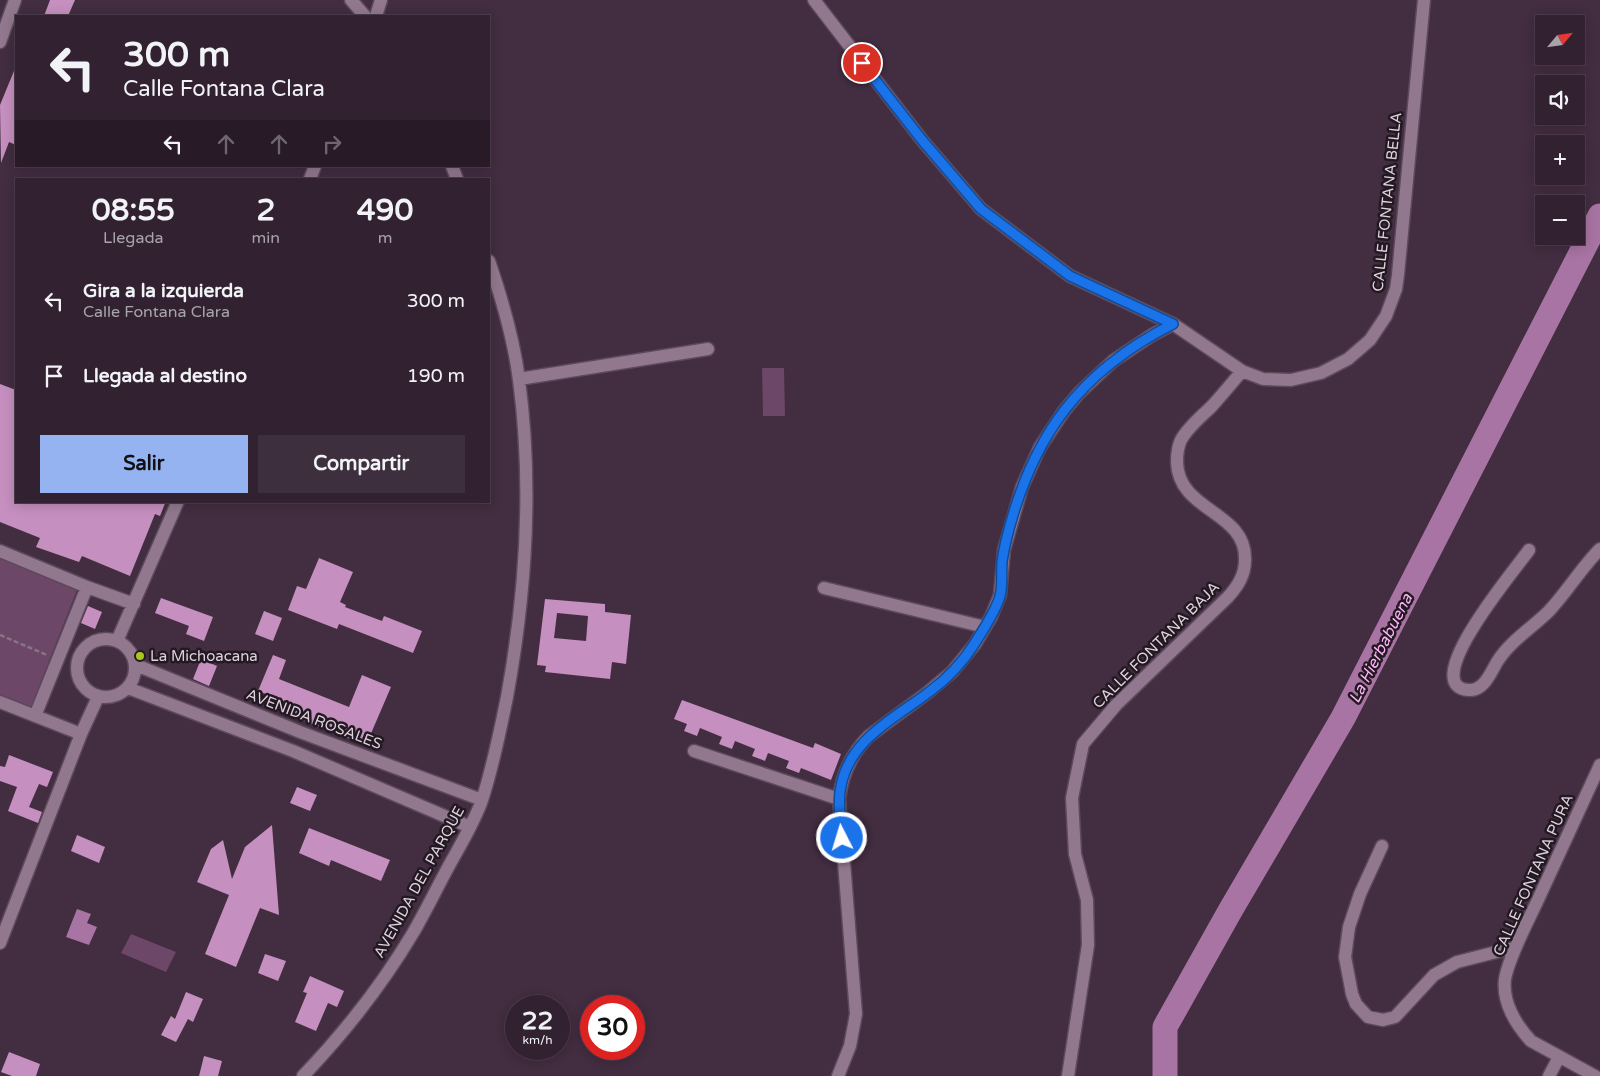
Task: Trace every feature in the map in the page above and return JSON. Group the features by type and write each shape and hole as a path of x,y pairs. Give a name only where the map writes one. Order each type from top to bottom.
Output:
{"street":[{"path":"0,42 15,0"},
{"path":"350,0 364,15"},
{"path":"376,15 381,0"},
{"name":"CALLE FONTANA BELLA","path":"814,0 922,140 981,209 1070,276 1173,324 1242,371 1264,379 1276,380 1291,380 1321,373 1341,363 1370,340 1386,316 1396,289 1398,275 1424,0"},
{"name":"AVENIDA DEL PARQUE","path":"303,1076 350,1023 394,964 414,932 470,827 482,800 501,726 511,676 522,592 526,498 524,429 519,378 502,303 490,264"},
{"path":"838,1076 850,1046 856,1014 839,799 843,775 848,764 869,736 940,683 963,660 985,627 1000,595 1004,550 1015,507 1030,467 1051,429 1079,393 1107,366 1132,347 1173,324"},
{"path":"519,378 708,350"},
{"name":"CALLE FONTANA BAJA","path":"1068,1076 1088,945 1087,900 1076,854 1072,798 1083,744 1116,704 1228,597 1243,575 1246,558 1245,549 1238,534 1227,522 1191,496 1182,482 1177,465 1181,440 1242,371"},
{"path":"117,641 177,503"},
{"path":"1529,550 1488,605 1466,638 1456,658 1453,675 1455,682 1468,690 1476,690 1483,684 1505,651 1550,610 1600,549"},
{"path":"0,551 134,604"},
{"path":"35,716 87,587"},
{"path":"824,588 985,627"},
{"path":"100,639 117,641 127,648 133,656 136,665 134,677 128,688 114,697 98,697 89,693 82,686 76,667 78,657 83,649 100,639"},
{"path":"60,656 78,657"},
{"name":"AVENIDA ROSALES","path":"136,665 300,732 482,800"},
{"path":"128,688 293,751 470,827"},
{"path":"0,943 81,734 98,697"},
{"path":"0,702 81,734"},
{"path":"293,751 300,732"},
{"path":"694,751 839,799"},
{"name":"CALLE FONTANA PURA","path":"1595,1076 1531,1040 1516,1023 1511,1012 1507,1001 1505,979 1516,946 1600,765"},
{"path":"1382,846 1360,894 1349,927 1345,957 1352,994 1356,1004 1368,1017 1383,1020 1395,1017 1434,975 1457,962 1516,946"},
{"path":"1549,1076 1559,1057"}],"path":[{"path":"0,635 60,656"}],"shaded area":[{"path":"762,368 784,368 785,416 763,416"},
{"path":"0,553 79,585 29,712 0,700"},
{"path":"77,909 91,914 87,923 97,927 89,945 66,937"},
{"path":"131,934 176,952 166,972 121,953"}],"building":[{"path":"50,0 75,0 68,15 44,15"},
{"path":"15,68 15,145 9,142 1,163 0,105"},
{"path":"0,384 15,390 15,503 165,503 160,516 155,514 130,576 82,556 79,562 36,547 40,538 0,522"},
{"path":"319,558 353,572 340,602 346,605 345,607 382,621 384,616 422,631 413,653 339,624 337,629 288,610 297,586 306,589"},
{"path":"161,598 213,617 204,641 186,634 189,626 155,613"},
{"path":"545,599 605,604 605,612 631,615 626,664 612,662 610,679 545,672 546,666 537,665","holes":["557,613 588,616 586,641 554,638"]},
{"path":"88,606 102,612 95,629 81,623"},
{"path":"264,611 282,618 273,641 255,634"},
{"path":"273,655 286,660 279,679 349,707 362,675 391,687 366,745 280,711 284,701 258,691"},
{"path":"201,659 217,666 209,686 193,679"},
{"path":"682,700 813,748 815,743 841,754 831,780 801,768 799,773 786,768 789,761 768,753 765,761 752,756 755,749 735,741 732,749 719,744 722,737 700,728 697,736 684,731 687,724 674,719"},
{"path":"9,755 53,772 47,787 39,784 29,807 42,812 38,823 8,811 17,787 0,781 0,766 5,767"},
{"path":"297,787 317,795 310,811 290,803"},
{"path":"272,825 279,915 260,908 236,967 205,954 229,895 197,882 211,849 223,840 232,879 245,847"},
{"path":"309,828 390,860 381,881 331,860 329,866 299,853"},
{"path":"77,835 105,847 99,863 71,851"},
{"path":"265,954 286,961 278,981 258,973"},
{"path":"310,976 344,991 337,1007 328,1003 316,1031 295,1022 307,993 303,992"},
{"path":"186,992 203,999 193,1022 188,1019 176,1042 161,1035 171,1016 175,1019"},
{"path":"9,1052 40,1064 36,1076 12,1076 1,1072"},
{"path":"204,1056 222,1061 218,1076 199,1076"}],"waterway":[{"name":"La Hierbabuena","path":"1165,1076 1165,1027 1230,911 1343,718 1600,216"}],"place":[{"name":"La Michoacana","path":"140,656"}],"route":[{"path":"842,838 840,787 843,775 854,754 869,736 928,693 952,672 975,644 991,617 1000,595 1003,579 1002,564 1004,550 1015,507 1030,467 1051,429 1095,376 1132,347 1173,324 1070,276 981,209 922,140 862,63"}]}
